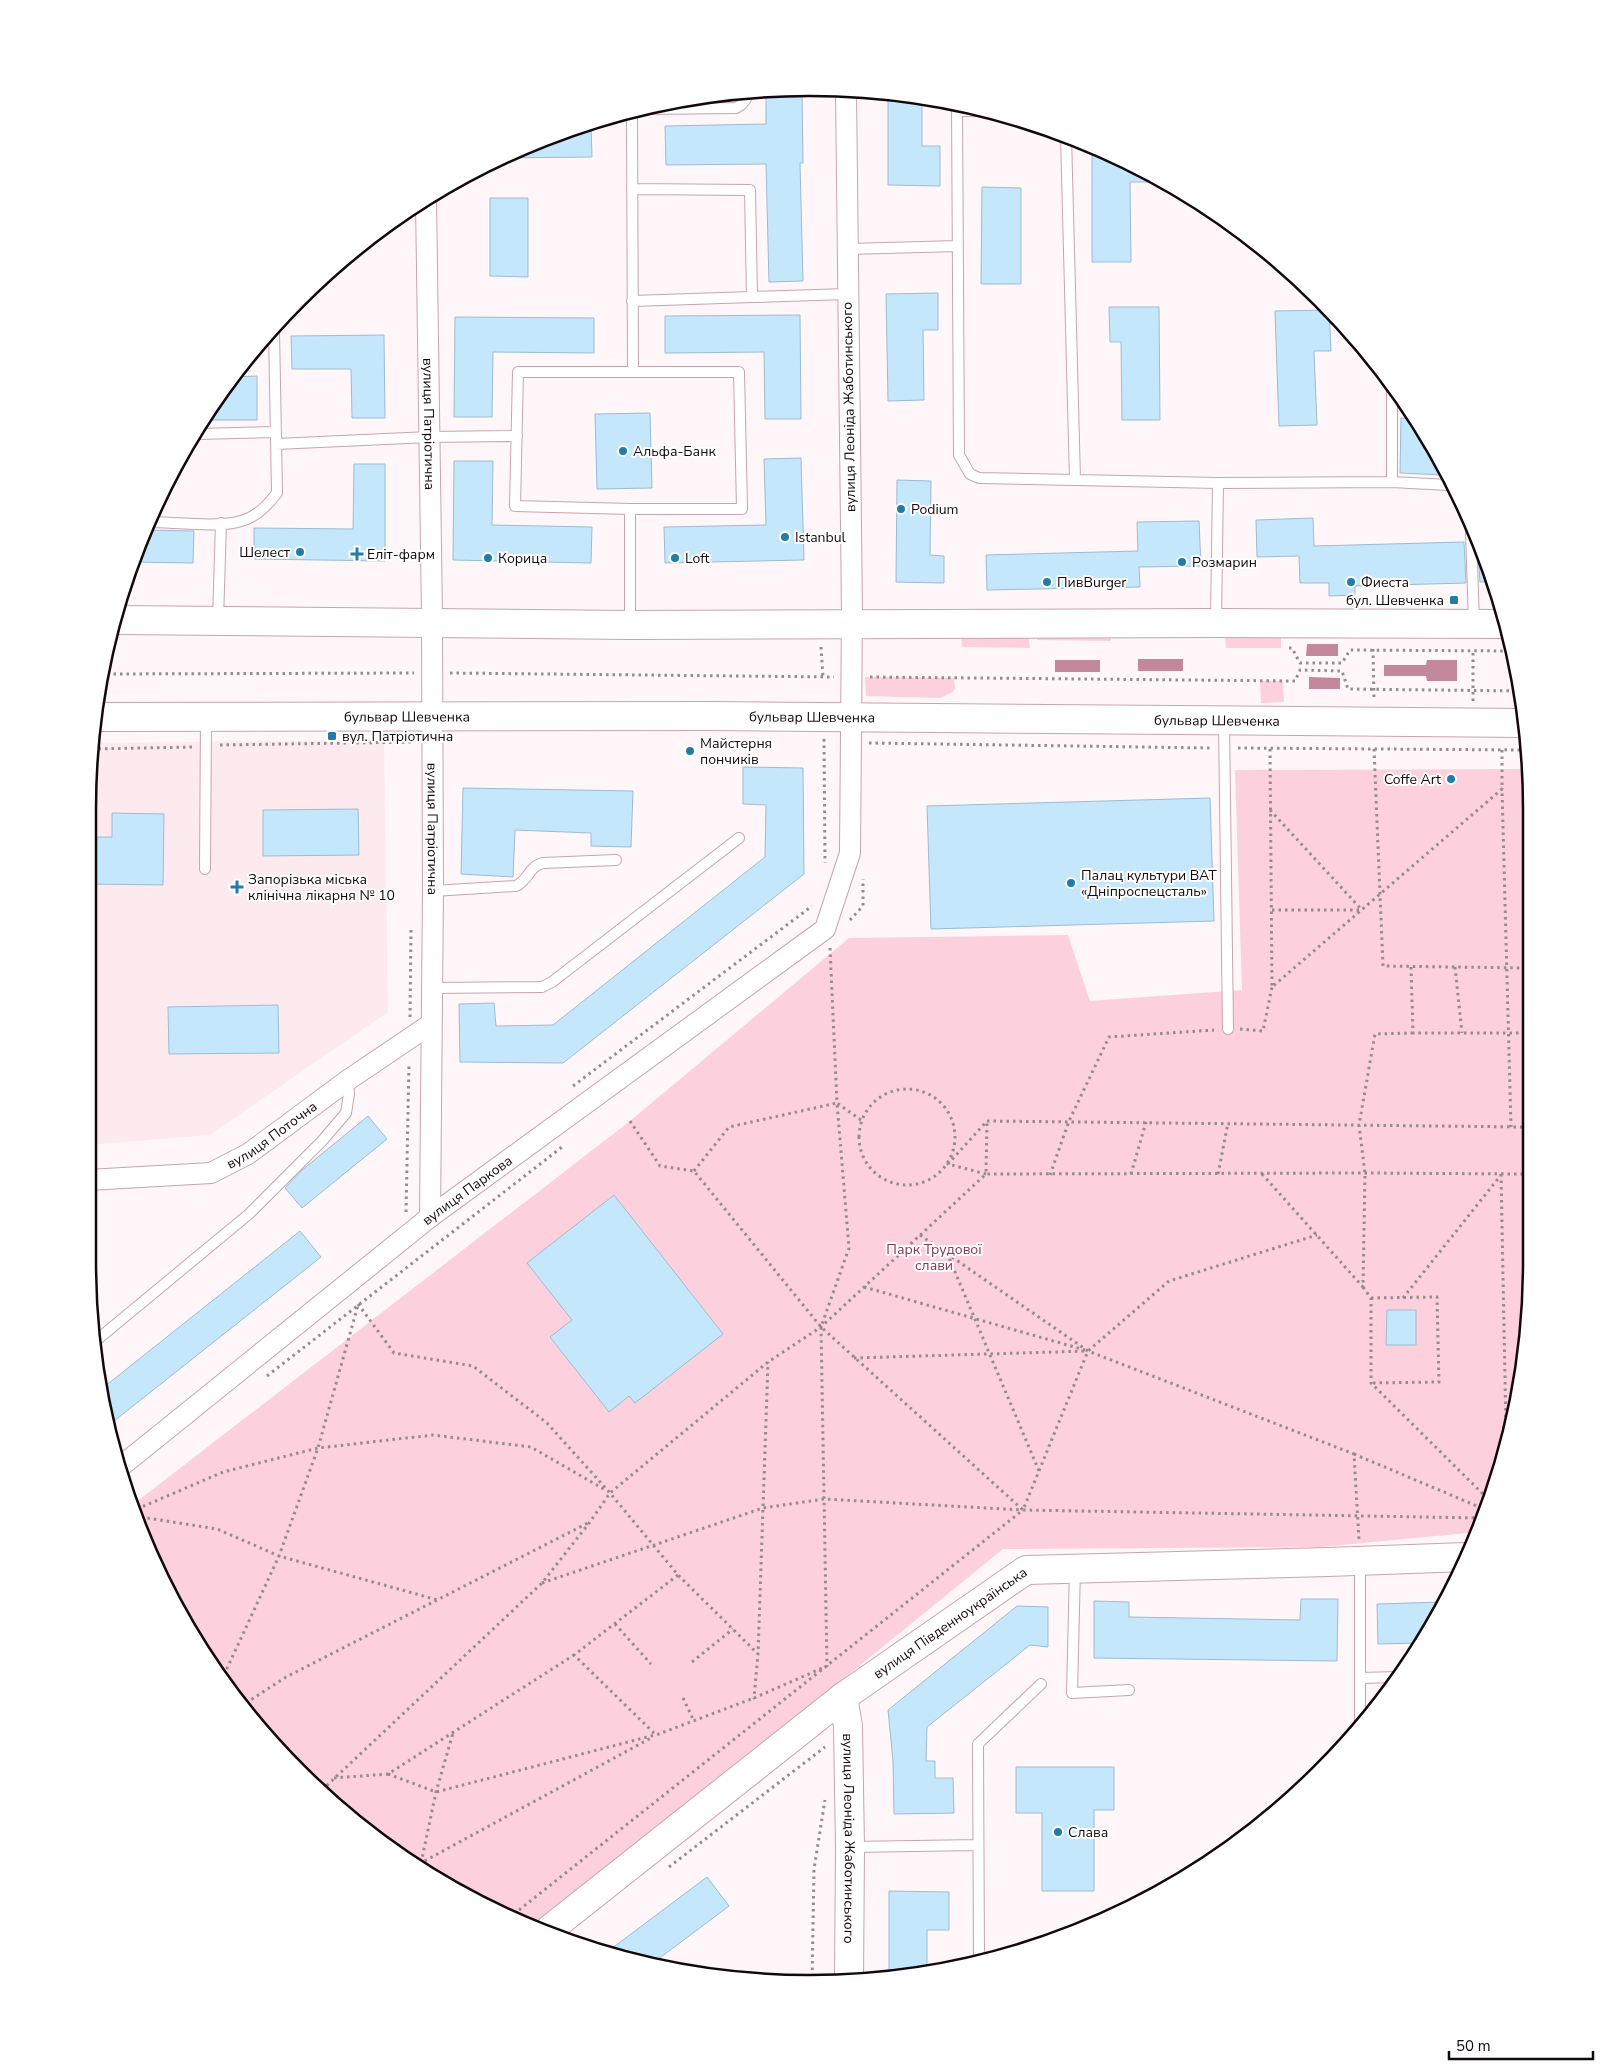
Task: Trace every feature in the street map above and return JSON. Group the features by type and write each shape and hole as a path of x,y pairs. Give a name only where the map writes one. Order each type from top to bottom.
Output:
{"street":[{"name":"вулиця Леоніда Жаботинського","path":"827,935 850,853 852,624 846,98"},
{"name":"вулиця Патріотична","path":"426,208 432,622 433,891 430,1217"},
{"path":"122,620 630,625 1216,622 1498,624"},
{"name":"бульвар Шевченка","path":"102,717 432,715 1518,723"},
{"name":"вулиця Паркова","path":"126,1462 430,1217 827,935"},
{"name":"вулиця Поточна","path":"96,1180 211,1173 248,1154 348,1080 431,1024"},
{"name":"вулиця Південноукраїнська","path":"553,1926 843,1697 1026,1570 1458,1557"},
{"name":"вулиця Леоніда Жаботинського","path":"843,1697 848,1726 849,1973"}],"lane":[{"path":"678,109 736,108 741,106 746,99"},
{"path":"957,112 960,455 970,474 979,478 1218,483 1392,482 1444,485"},
{"path":"632,119 633,372"},
{"path":"1066,145 1075,480"},
{"path":"632,189 750,190 752,297"},
{"path":"848,249 958,246"},
{"path":"632,302 848,294"},
{"path":"158,522 221,524 241,522 258,513 269,504 277,493 274,338"},
{"path":"518,372 633,372 739,372 742,509 630,510 515,506 518,372"},
{"path":"1392,398 1392,482"},
{"path":"203,434 276,432"},
{"path":"276,444 429,437 517,436"},
{"path":"1216,622 1218,483"},
{"path":"630,510 630,625"},
{"path":"218,621 221,524"},
{"path":"1471,546 1474,624"},
{"path":"205,869 206,716"},
{"path":"1224,721 1228,1029"},
{"path":"432,988 542,987 552,982 739,838"},
{"path":"433,891 516,886 524,881 534,866 543,863 616,860"},
{"path":"100,1337 250,1214 322,1141 346,1113 349,1094 348,1080"},
{"path":"1360,1561 1360,1715"},
{"path":"1076,1568 1072,1693 1129,1690"},
{"path":"1360,1678 1389,1676"},
{"path":"979,1954 978,1744 1041,1684"},
{"path":"850,1847 978,1844"}],"path":[{"path":"1373,623 1374,749 1383,966 1523,968"},
{"path":"1472,750 1474,624"},
{"path":"820,647 823,677"},
{"path":"109,674 432,673 1295,681 1300,670 1342,671 1348,689 1513,691"},
{"path":"824,736 826,857 824,865"},
{"path":"99,749 414,742 414,752"},
{"path":"863,743 1270,749 1520,750"},
{"path":"1050,1174 1069,1121 1109,1037 1228,1029 1263,1030 1272,987 1270,749"},
{"path":"1502,750 1512,1127"},
{"path":"1272,987 1502,790"},
{"path":"1270,810 1362,910"},
{"path":"334,1778 388,1774 436,1792 656,1735 754,1698 827,1666 820,1327 850,1248 837,1103 827,935 863,906 863,877"},
{"path":"571,1088 815,905"},
{"path":"1272,910 1362,910"},
{"path":"406,1212 411,920"},
{"path":"1411,967 1413,1033"},
{"path":"1454,967 1462,1033"},
{"path":"1363,1287 1365,1173 1359,1125 1375,1034 1523,1033"},
{"path":"948,1164 955,1145 954,1125 945,1107 929,1094 910,1089 890,1092 872,1103 861,1120 858,1140 863,1159 876,1175 894,1185 914,1186 933,1178 948,1164 987,1121 1523,1127"},
{"path":"694,1171 729,1127 837,1103 861,1120"},
{"path":"630,1120 660,1166 694,1171 820,1327 1023,1510"},
{"path":"326,1786 542,1583 590,1522 610,1493 768,1362 820,1327 986,1174 987,1121"},
{"path":"1131,1174 1146,1122"},
{"path":"1218,1174 1228,1123"},
{"path":"266,1377 570,1141"},
{"path":"948,1164 986,1174 1523,1174"},
{"path":"1262,1174 1371,1298 1371,1383 1484,1495"},
{"path":"1403,1298 1501,1174"},
{"path":"1501,1174 1506,1414"},
{"path":"920,1235 1088,1350"},
{"path":"1023,1510 1088,1350 1169,1281 1317,1235"},
{"path":"947,1253 1039,1472"},
{"path":"864,1287 1088,1350 1354,1454 1479,1507"},
{"path":"1371,1298 1437,1297 1439,1382 1371,1383"},
{"path":"226,1671 279,1556 318,1448 358,1304"},
{"path":"358,1304 394,1353 474,1366 547,1422 610,1493 678,1575 758,1654"},
{"path":"854,1358 1088,1350"},
{"path":"754,1698 758,1654 768,1362"},
{"path":"141,1507 223,1472 318,1448 433,1435 530,1447 610,1493"},
{"path":"1354,1454 1360,1561"},
{"path":"542,1583 763,1508 824,1499 1023,1510"},
{"path":"145,1518 217,1530 279,1556 438,1600"},
{"path":"248,1701 286,1677 590,1522"},
{"path":"388,1774 574,1655 678,1575"},
{"path":"615,1624 651,1664"},
{"path":"692,1662 733,1629"},
{"path":"574,1655 656,1735"},
{"path":"683,1698 694,1721"},
{"path":"421,1860 436,1792 453,1733"},
{"path":"424,1862 656,1735"},
{"path":"661,1873 826,1746"},
{"path":"812,1975 814,1869 825,1796"}],"shaded area":[{"path":"1307,644 1338,644 1338,656 1306,656"},
{"path":"1138,659 1183,659 1183,671 1138,671"},
{"path":"1055,660 1100,660 1100,672 1055,672"},
{"path":"1427,660 1457,660 1457,681 1427,681 1426,676 1384,676 1384,665 1426,665"},
{"path":"1309,677 1340,678 1340,689 1309,689"},
{"name":"Запорізька міська клінічна лікарня № 10","path":"384,740 388,1012 210,1135 96,1144 96,810 100,743"}],"green space":[{"path":"961,633 1028,635 1030,648 962,647"},
{"path":"1281,633 1281,648 1226,648 1225,634"},
{"path":"1037,634 1111,634 1111,641 1037,640"},
{"path":"865,677 954,678 955,689 940,698 866,696"},
{"path":"1260,681 1283,681 1284,702 1261,703"},
{"name":"Парк Трудової слави","path":"1521,769 1523,810 1523,1262 1521,1308 1517,1355 1509,1401 1485,1491 1468,1533 1320,1547 1003,1549 826,1693 539,1921 494,1901 413,1855 339,1798 273,1732 216,1658 170,1577 138,1501 630,1121 849,938 1068,935 1090,1001 1242,990 1235,770"}],"building":[{"path":"802,96 803,163 800,163 803,281 769,282 766,164 666,165 665,126 766,124 766,98"},
{"path":"888,101 922,105 922,146 940,146 940,186 888,185"},
{"path":"591,131 592,157 522,158"},
{"path":"1092,155 1147,182 1130,182 1131,262 1092,262"},
{"path":"982,187 1021,188 1021,284 981,284"},
{"path":"490,198 528,198 528,277 490,276"},
{"path":"938,293 938,330 923,330 924,400 888,401 886,294"},
{"path":"1109,307 1159,307 1160,420 1122,420 1121,342 1110,342"},
{"path":"1319,310 1330,322 1331,351 1314,351 1317,425 1279,426 1275,311"},
{"path":"800,315 801,419 765,419 764,352 665,353 665,316"},
{"path":"455,317 594,318 594,353 493,352 492,417 454,417"},
{"path":"384,335 385,418 352,418 351,369 292,369 291,336"},
{"path":"257,376 257,420 212,420 216,413 243,377"},
{"name":"Альфа-Банк","path":"650,413 652,488 597,489 595,414"},
{"path":"1401,418 1406,418 1439,475 1400,473"},
{"path":"801,458 804,560 665,563 664,527 766,525 764,459"},
{"path":"454,461 493,461 492,525 592,527 591,563 453,560"},
{"path":"354,464 385,464 385,561 254,559 254,528 353,529"},
{"path":"897,480 931,481 930,555 944,556 944,583 896,582"},
{"path":"1313,518 1314,546 1464,542 1466,583 1355,586 1355,595 1329,596 1329,583 1300,583 1299,556 1257,557 1256,520"},
{"path":"1199,521 1201,566 1139,567 1140,587 987,590 986,555 1138,551 1137,522"},
{"path":"154,530 194,531 193,563 141,562"},
{"path":"1479,565 1486,582 1480,582"},
{"path":"743,767 803,768 804,874 563,1063 460,1062 459,1004 494,1003 496,1026 553,1025 765,857 766,805 743,804"},
{"path":"463,788 633,791 631,847 591,846 591,833 515,830 513,877 461,874"},
{"name":"Палац культури ВАТ «Дніпроспецсталь»","path":"1210,798 1214,921 931,929 927,806"},
{"path":"358,809 359,855 263,856 263,810"},
{"path":"112,813 164,814 163,885 96,884 96,837 112,837"},
{"path":"278,1005 279,1053 169,1054 168,1007"},
{"path":"368,1116 387,1139 302,1208 285,1188 301,1171"},
{"path":"614,1195 723,1334 635,1403 629,1396 609,1412 550,1337 572,1320 527,1263"},
{"path":"300,1231 321,1257 115,1420 107,1385"},
{"path":"1387,1310 1416,1310 1416,1345 1386,1345"},
{"path":"1301,1599 1338,1599 1337,1661 1094,1658 1094,1601 1129,1602 1129,1617 1300,1620"},
{"path":"1435,1602 1412,1643 1378,1644 1377,1604"},
{"path":"1017,1606 1048,1607 1048,1647 1030,1645 927,1727 926,1761 935,1761 935,1778 953,1778 954,1813 894,1814 893,1761 888,1710"},
{"path":"1016,1767 1114,1767 1114,1810 1094,1810 1094,1891 1042,1891 1042,1813 1016,1813"},
{"path":"707,1877 729,1906 659,1958 614,1947"},
{"path":"889,1891 949,1892 949,1930 927,1930 927,1965 889,1970"}],"place":[{"name":"Альфа-Банк","path":"623,451"},
{"name":"Podium","path":"901,509"},
{"name":"Istanbul","path":"785,537"},
{"name":"Шелест","path":"300,552"},
{"name":"Еліт-фарм","path":"357,554"},
{"name":"Корица","path":"488,558"},
{"name":"Loft","path":"675,558"},
{"name":"Розмарин","path":"1182,562"},
{"name":"ПивBurger","path":"1047,582"},
{"name":"Фиеста","path":"1351,582"},
{"name":"бул. Шевченка","path":"1454,600"},
{"name":"вул. Патріотична","path":"332,736"},
{"name":"Майстерня пончиків","path":"690,751"},
{"name":"Coffe Art","path":"1451,779"},
{"name":"Палац культури ВАТ «Дніпроспецсталь»","path":"1071,883"},
{"name":"Запорізька міська клінічна лікарня № 10","path":"237,887"},
{"name":"Слава","path":"1058,1832"}]}
